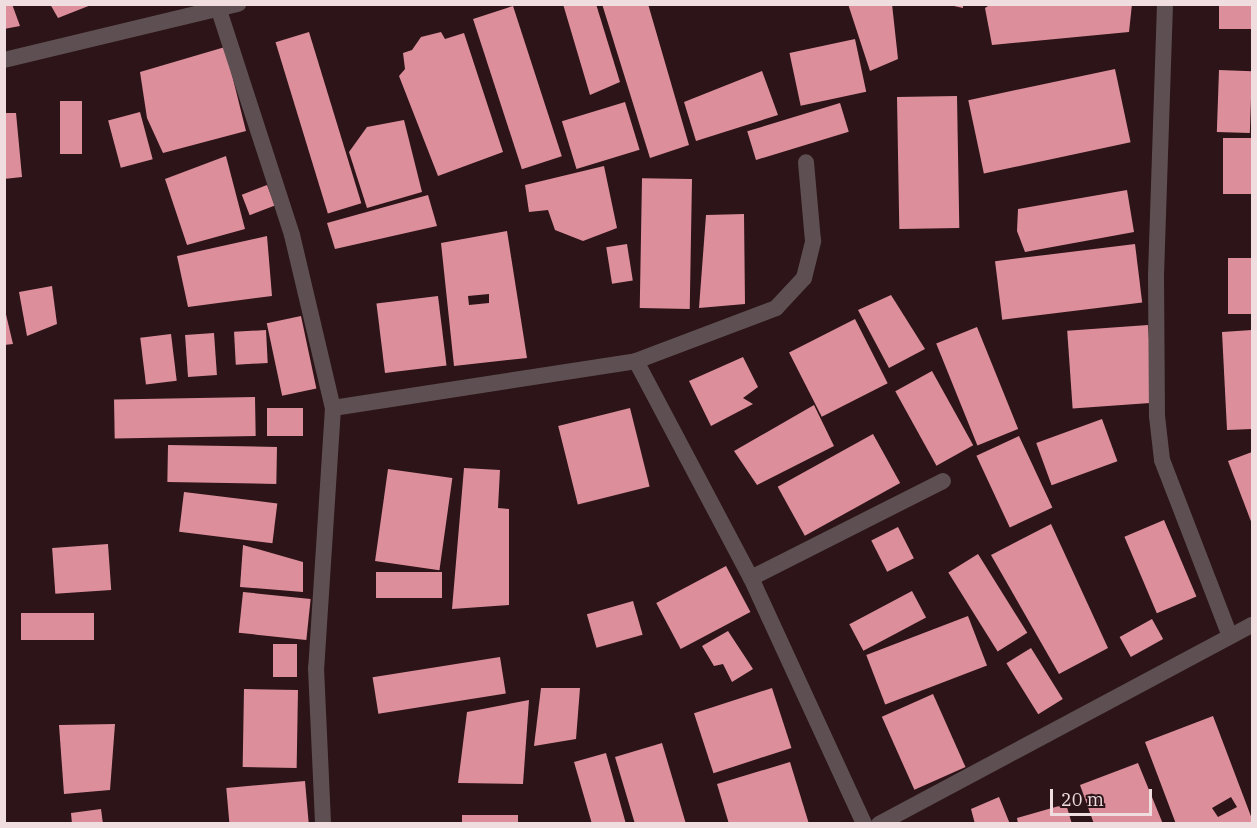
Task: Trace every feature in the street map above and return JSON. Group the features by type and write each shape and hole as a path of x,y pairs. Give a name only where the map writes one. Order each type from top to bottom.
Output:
{"street":[{"path":"4,60 238,4"},
{"path":"1165,4 1156,276 1157,416 1162,460 1229,634"},
{"path":"219,7 292,235 333,408 316,668 323,824"},
{"path":"333,408 636,361 776,308 804,278 813,242 806,162"},
{"path":"636,361 751,578 864,824"},
{"path":"751,578 943,481"},
{"path":"879,824 1229,634 1252,625"}],"building":[{"path":"4,4 12,4 20,26 4,29"},
{"path":"50,4 91,4 91,5 58,18"},
{"path":"563,4 596,4 620,82 590,95"},
{"path":"602,4 648,4 689,145 650,158"},
{"path":"848,4 892,4 898,59 870,71"},
{"path":"945,4 963,4 963,8"},
{"path":"991,4 1132,4 1129,32 992,45 985,8"},
{"path":"1219,4 1252,4 1252,29 1219,29"},
{"path":"513,6 562,156 522,169 473,19"},
{"path":"309,32 361,203 328,213 276,42"},
{"path":"441,32 445,39 464,33 503,152 438,176 399,76 405,69 403,53 412,50 421,37"},
{"path":"855,39 866,92 801,106 789,53"},
{"path":"225,47 246,131 163,153 147,118 140,72"},
{"path":"1115,69 1131,142 984,174 968,100"},
{"path":"1219,70 1252,71 1250,133 1217,132"},
{"path":"762,71 778,115 696,141 684,102"},
{"path":"957,96 959,228 899,229 897,97"},
{"path":"60,101 82,101 82,154 60,154"},
{"path":"625,102 640,150 577,169 562,121"},
{"path":"840,103 849,132 756,160 747,131"},
{"path":"140,112 153,159 121,168 108,121"},
{"path":"4,113 16,113 22,177 4,179"},
{"path":"404,120 422,192 367,208 349,152 367,127"},
{"path":"1223,138 1252,138 1252,194 1223,194"},
{"path":"226,156 245,229 187,245 165,179"},
{"path":"604,166 617,228 583,241 555,230 548,210 529,212 525,185"},
{"path":"642,178 692,179 690,309 640,308"},
{"path":"267,185 275,206 250,215 242,195"},
{"path":"1127,190 1134,232 1025,252 1017,231 1018,209"},
{"path":"428,195 437,226 335,249 327,223"},
{"path":"744,214 745,304 699,308 706,215"},
{"path":"507,231 527,358 454,366 441,243","holes":["489,294 489,303 469,305 468,296"]},
{"path":"267,236 272,296 188,307 177,256"},
{"path":"627,244 633,281 612,284 606,247"},
{"path":"1135,244 1142,303 1002,320 995,261"},
{"path":"1228,258 1252,258 1252,314 1228,314"},
{"path":"52,286 57,324 27,336 19,292"},
{"path":"891,295 925,349 889,368 858,310"},
{"path":"438,296 447,365 385,373 376,304"},
{"path":"4,306 13,344 4,345"},
{"path":"301,316 316,388 282,396 267,323"},
{"path":"855,319 888,383 822,417 789,353"},
{"path":"1148,325 1153,403 1073,408 1067,331"},
{"path":"977,327 1018,429 977,445 936,343"},
{"path":"266,330 268,363 236,365 234,332"},
{"path":"1252,330 1252,429 1227,430 1222,332"},
{"path":"214,333 217,375 188,377 185,335"},
{"path":"171,334 177,381 146,384 140,338"},
{"path":"743,357 758,387 743,398 753,404 711,426 689,381"},
{"path":"932,371 973,445 936,466 895,391"},
{"path":"255,397 256,436 115,438 114,399"},
{"path":"814,405 834,446 757,485 734,451"},
{"path":"267,408 303,408 303,436 267,436"},
{"path":"630,408 650,487 578,504 558,426"},
{"path":"1102,419 1117,461 1052,485 1036,443"},
{"path":"873,434 900,483 805,536 778,487"},
{"path":"1019,436 1052,508 1010,527 976,456"},
{"path":"168,445 277,447 276,484 167,482"},
{"path":"1252,452 1252,524 1228,461"},
{"path":"464,468 500,470 498,508 509,509 509,605 452,609"},
{"path":"388,469 452,478 439,570 375,561"},
{"path":"184,492 277,503 272,543 179,532"},
{"path":"1164,520 1196,596 1157,613 1124,537"},
{"path":"1051,524 1108,648 1059,674 991,555"},
{"path":"898,527 914,558 887,572 871,541"},
{"path":"108,544 111,590 55,594 52,548"},
{"path":"243,545 303,562 303,592 240,587"},
{"path":"978,554 1027,633 998,651 948,573"},
{"path":"726,566 750,612 681,649 656,603"},
{"path":"376,572 442,572 442,598 376,598"},
{"path":"912,591 926,617 863,651 849,624"},
{"path":"243,592 311,599 306,640 239,633"},
{"path":"633,601 643,635 597,648 587,614"},
{"path":"21,613 94,613 94,640 21,640"},
{"path":"968,616 987,665 885,705 866,655"},
{"path":"1152,619 1163,639 1131,657 1120,637"},
{"path":"728,631 753,669 732,682 723,664 714,666 702,646"},
{"path":"273,644 297,644 297,677 273,677"},
{"path":"1031,648 1063,699 1038,714 1006,663"},
{"path":"500,657 506,694 378,714 373,677"},
{"path":"541,688 580,688 576,739 534,746"},
{"path":"772,688 791,748 713,773 694,713"},
{"path":"244,689 298,690 297,768 243,767"},
{"path":"933,694 966,767 914,790 882,717"},
{"path":"529,700 523,784 458,783 467,712"},
{"path":"1213,716 1252,824 1176,824 1145,742","holes":["1231,797 1237,807 1218,817 1212,808"]},
{"path":"115,724 110,790 64,794 59,725"},
{"path":"662,743 686,824 635,824 615,757"},
{"path":"606,753 626,824 592,824 574,762"},
{"path":"790,762 809,824 729,824 717,784"},
{"path":"1138,763 1163,824 1094,824 1080,785"},
{"path":"305,781 309,824 229,824 226,788"},
{"path":"999,797 1010,824 975,824 971,809"},
{"path":"1066,804 1072,824 1018,824 1017,818"},
{"path":"101,809 103,824 72,824 71,813"},
{"path":"462,815 518,815 518,824 462,824"}]}
